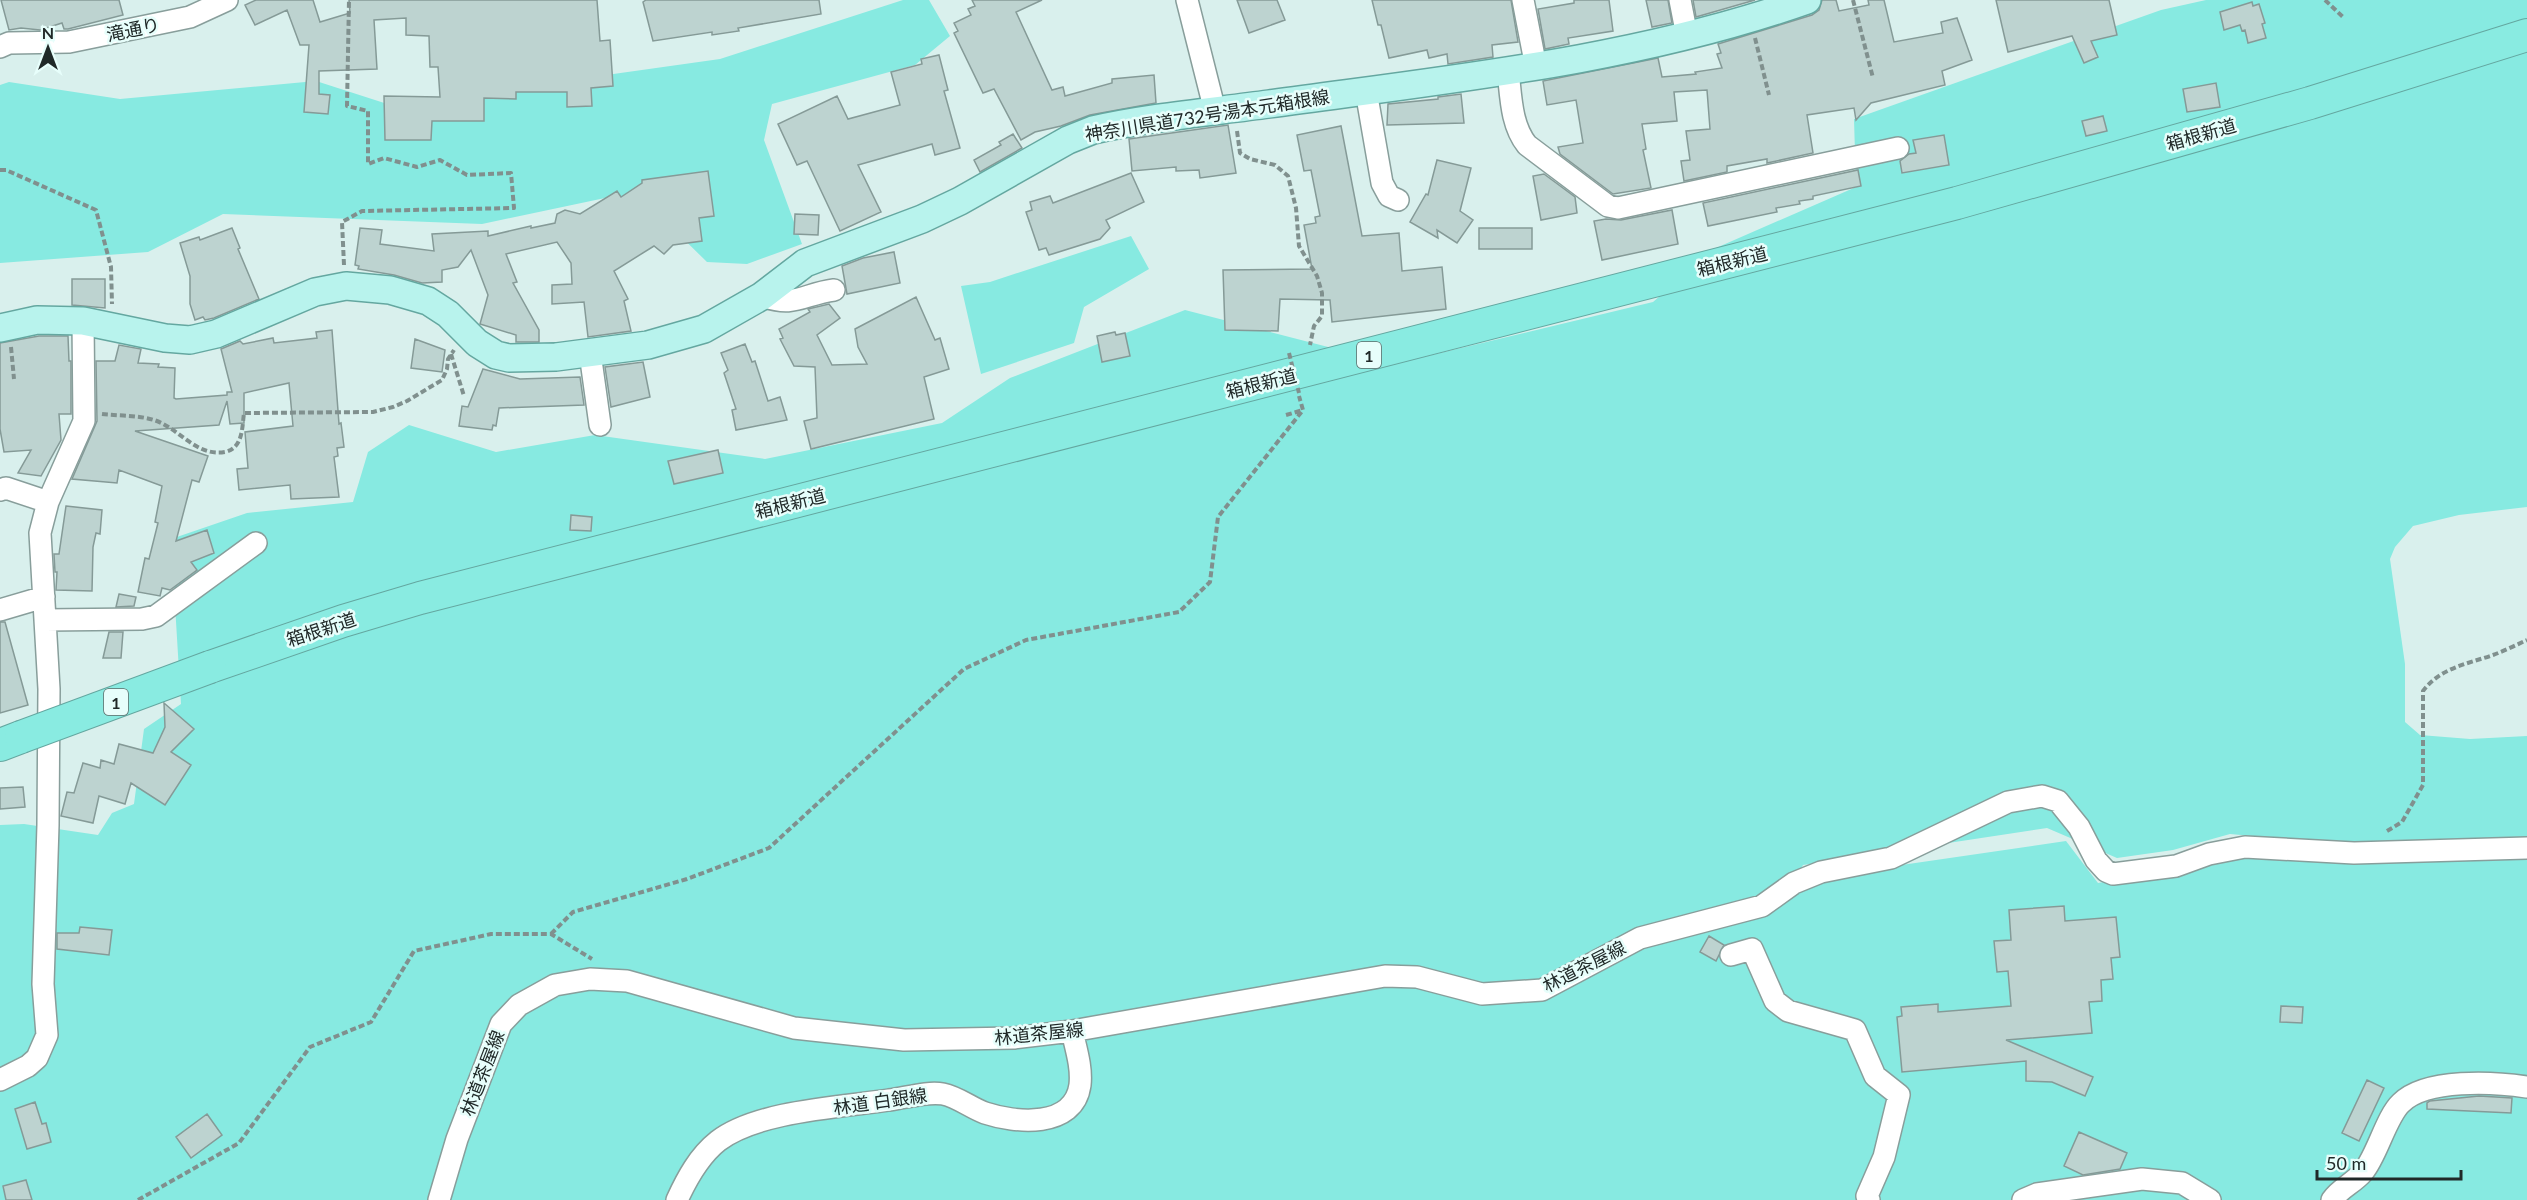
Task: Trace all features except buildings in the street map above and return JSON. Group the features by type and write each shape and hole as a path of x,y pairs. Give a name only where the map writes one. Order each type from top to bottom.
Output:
{"highway":[{"name":"箱根新道","path":"11,741 210,667 343,621 420,598 1957,203 2310,103 2527,34"}],"main road":[{"name":"神奈川県道732号湯本元箱根線","path":"5,333 37,320 83,321 179,340 201,339 306,295 346,286 390,290 418,297 448,314 460,344 509,357 556,357 648,345 678,338 719,321 762,296 805,263 913,222 960,201 1079,134 1106,127 1536,67 1687,36 1750,20 1808,0"}],"street":[{"name":"滝通り","path":"0,47 9,43 69,42 190,17 227,0"},
{"path":"1188,0 1225,110"},
{"path":"1523,0 1536,67"},
{"path":"1680,0 1687,36"},
{"path":"1508,71 1515,124 1527,145 1608,206 1618,208 1898,148"},
{"path":"1366,91 1382,183 1389,196 1398,200"},
{"path":"762,296 776,301 797,301 834,290"},
{"path":"0,1080 28,1066 37,1058 47,1035 43,984 49,689 40,533 48,502 84,421 83,321"},
{"path":"590,353 600,425"},
{"path":"0,490 6,488 48,502"},
{"path":"45,620 142,619 156,616 256,543"},
{"path":"0,610 44,597"},
{"name":"林道茶屋線","path":"439,1200 457,1139 501,1024 519,1005 555,985 590,979 627,981 794,1028 904,1040 1014,1038 1071,1032 1385,976 1417,977 1482,994 1542,990 1640,938 1762,906 1794,883 1821,872 1890,858 2008,802 2042,796 2058,801 2079,827 2096,860 2112,874 2176,866 2209,854 2245,847 2354,853"},
{"path":"2354,853 2527,848"},
{"path":"1731,955 1752,949 1775,1001 1788,1011 1855,1030 1875,1076 1899,1095 1884,1157 1867,1196 1869,1200"},
{"name":"林道 白銀線","path":"677,1200 698,1162 718,1141 736,1130 771,1118 942,1093 994,1116 1042,1119 1062,1114 1074,1102 1080,1088 1081,1073 1071,1032"},
{"path":"2332,1200 2363,1172 2400,1103 2420,1090 2453,1084 2508,1084 2527,1087"},
{"path":"2023,1200 2037,1194 2142,1179 2182,1183 2210,1200"}],"path":[{"path":"346,286 342,222 362,210 514,208 511,173 467,175 440,160 417,167 384,158 368,164 368,111 347,106 349,0"},
{"path":"1853,0 1873,78"},
{"path":"2325,0 2343,17"},
{"path":"1750,20 1769,95"},
{"path":"1225,110 1240,153 1250,159 1275,165 1288,176 1296,208 1299,246 1317,276 1322,293 1322,316 1314,326 1308,348"},
{"path":"0,170 6,170 96,210 111,267 113,326"},
{"path":"5,333 14,379"},
{"path":"460,344 464,396"},
{"path":"84,412 153,419 199,448 221,452 233,449 238,443 244,413 373,412 407,401 442,380 460,344"},
{"path":"1298,351 1288,354 1303,410"},
{"path":"1286,415 1303,410"},
{"path":"551,934 573,912 687,879 769,848 964,669 1026,640 1179,612 1210,582 1218,517 1303,410"},
{"path":"2354,853 2402,822 2423,785 2423,691 2430,681 2451,668 2494,655 2527,640"},
{"path":"138,1200 238,1143 310,1047 371,1023 414,951 491,934 551,934 627,981"}],"shaded area":[{"path":"903,0 929,0 950,36 915,65 772,104 764,140 802,244 747,264 707,262 656,212 605,198 482,224 223,214 148,252 0,263 0,85 9,82 120,99 316,81 406,110 521,87 720,59"},
{"path":"2206,0 2527,0 2527,507 2459,515 2413,526 2395,547 2390,559 2405,664 2405,722 2420,735 2470,739 2527,736 2527,1200 0,1200 0,825 24,824 98,835 112,813 134,804 144,729 181,704 171,539 247,513 353,502 368,452 409,425 496,452 595,435 765,459 942,423 1010,378 1185,310 1394,364 1653,302 1716,248 1856,187 1854,119 2161,10","holes":["2047,828 2117,858 2173,850 2230,834 2328,843 2098,883 2066,841 1819,877 1787,891 1803,865"]},
{"path":"1131,236 1149,269 1084,307 1074,343 981,374 961,286 990,282"}]}
